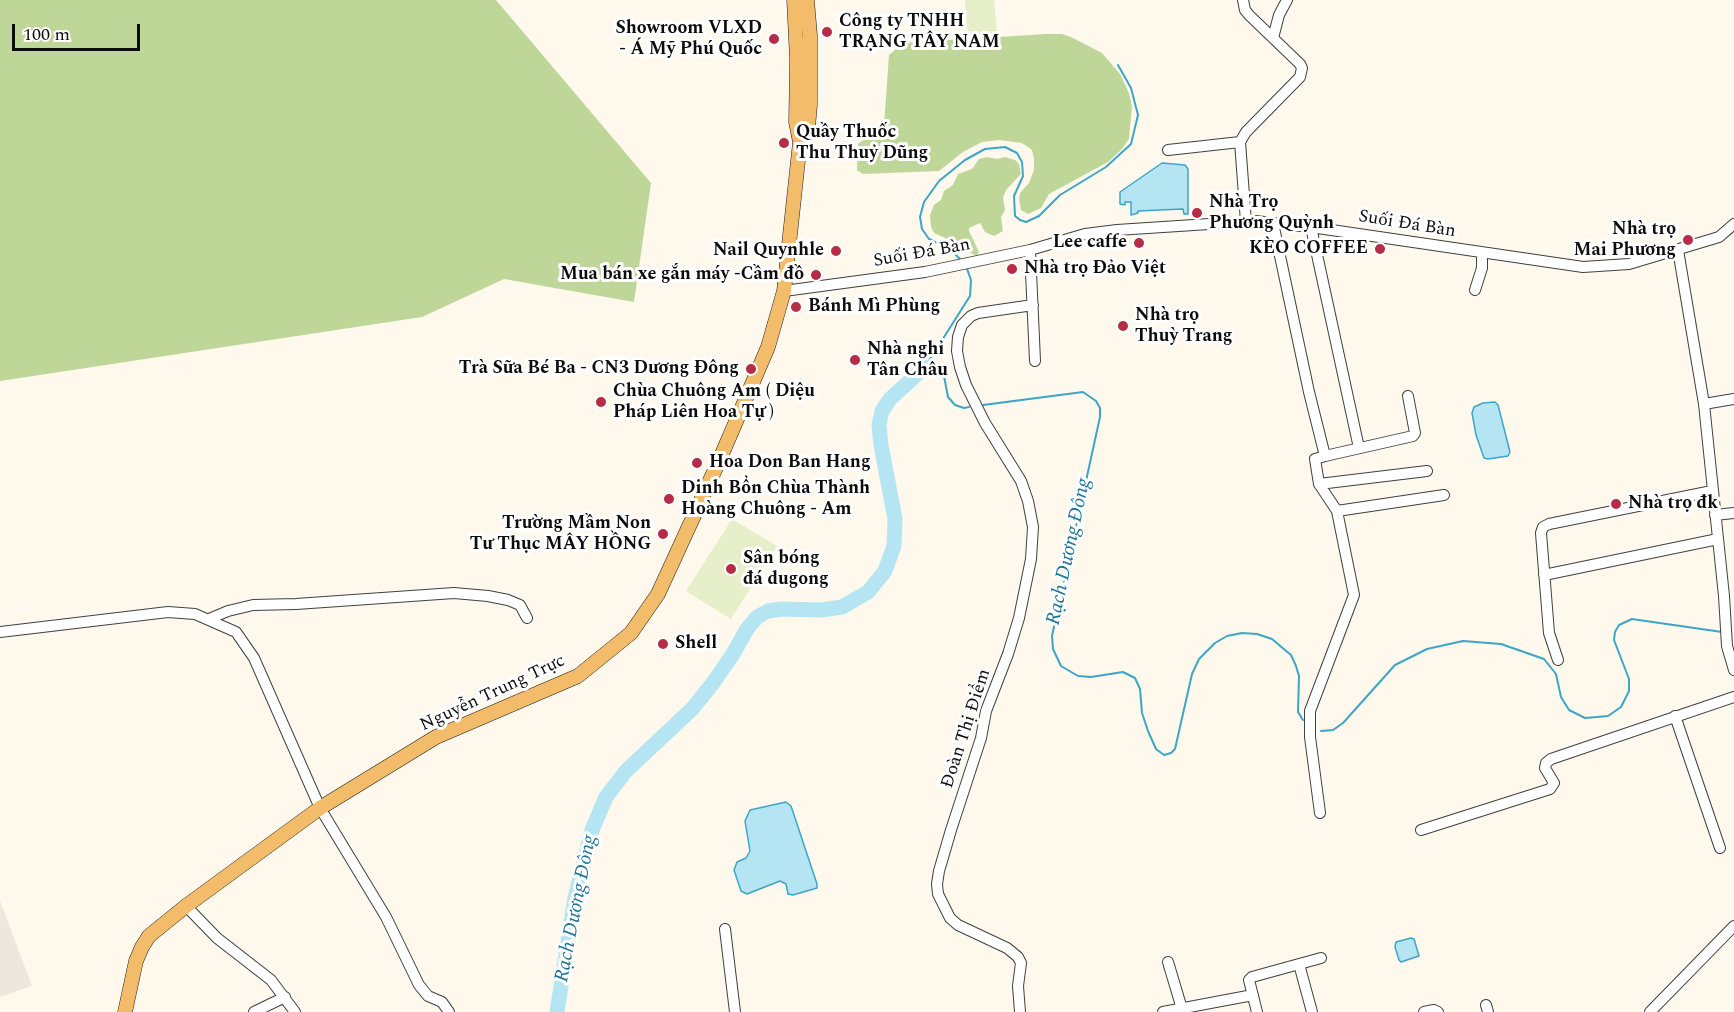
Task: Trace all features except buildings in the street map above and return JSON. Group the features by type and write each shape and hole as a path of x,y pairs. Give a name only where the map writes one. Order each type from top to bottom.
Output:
{"main road":[{"name":"Nguyễn Trung Trực","path":"125,1012 136,962 142,947 149,936 186,906 320,808 436,737 578,676 631,633 658,594 768,347 784,291 800,142 796,122 797,48 794,0"},
{"name":"Nguyễn Trung Trực","path":"800,142 808,127 810,105 807,0"}],"street":[{"path":"1243,0 1248,15 1300,64 1302,72 1300,77 1246,132 1240,142 1246,222"},
{"path":"1273,38 1279,15 1287,0"},
{"path":"1168,150 1240,142"},
{"name":"Suối Đá Bàn","path":"784,291 925,272 1030,250 1085,234 1246,222 1311,227 1583,267 1629,264 1719,237 1734,224"},
{"path":"1273,223 1325,456"},
{"path":"1311,227 1359,448"},
{"path":"1030,250 1035,361"},
{"path":"1678,250 1704,404 1727,646 1734,670"},
{"path":"1475,290 1482,268 1482,253"},
{"name":"Đoàn Thị Điểm","path":"1020,1012 1018,986 1021,963 1018,957 1007,948 964,928 950,918 938,894 937,884 951,830 981,738 986,711 1016,627 1031,559 1033,527 1024,491 1013,467 985,423 960,368 957,351 958,337 962,325 978,313 1033,306"},
{"path":"1320,813 1310,737 1310,711 1354,595 1337,511 1319,484 1315,459 1413,436 1415,433 1408,396"},
{"path":"1704,404 1734,399"},
{"path":"1319,484 1427,471"},
{"path":"1558,660 1549,633 1541,533 1543,527 1713,491"},
{"path":"1337,511 1444,495"},
{"path":"1715,515 1734,513"},
{"path":"1544,575 1718,539"},
{"path":"209,619 228,611 253,606 454,593 507,600 520,605 527,618"},
{"path":"0,632 168,612 195,614 236,632 254,658 320,808 386,917 419,985 428,996 442,1002 449,1012"},
{"path":"1421,830 1550,789 1554,783 1545,768 1546,763 1551,759 1734,697"},
{"path":"1675,716 1720,848"},
{"path":"186,906 217,938 271,980 295,1012"},
{"path":"1650,1012 1734,926"},
{"path":"725,928 735,1012"},
{"path":"1257,1012 1249,980 1251,977 1321,958"},
{"path":"1168,962 1182,1009"},
{"path":"1299,964 1312,1012"},
{"path":"1163,1012 1253,995"},
{"path":"254,1012 285,997"},
{"path":"1424,1012 1434,1010 1438,1012"}],"green space":[{"path":"0,0 496,0 651,183 634,302 504,279 422,317 0,381"},
{"path":"965,0 994,0 997,33 968,35"},
{"path":"1062,34 1071,37 1102,53 1120,74 1132,106 1129,139 1108,162 1049,194 1041,208 1028,214 1021,210 1019,200 1020,193 1029,183 1034,170 1034,159 1032,150 1022,143 999,140 982,142 963,152 939,171 863,174 857,170 858,144 884,125 889,55 903,43"},
{"path":"987,157 997,159 1005,157 1015,160 1019,164 1021,174 1006,190 1003,198 1005,210 1001,217 1003,231 994,236 985,232 980,223 969,228 979,252 977,256 959,244 934,233 930,215 934,205 941,200 944,191 953,185 958,174 972,169 979,159"},
{"name":"Sân bóng đá dugong","path":"732,519 777,546 731,619 686,591"}],"shaded area":[{"path":"0,901 32,986 0,997"}],"water":[{"path":"1162,163 1185,165 1188,169 1188,214 1184,214 1183,209 1138,211 1131,215 1131,202 1125,202 1125,205 1120,204 1120,192"},
{"path":"1495,402 1498,405 1510,452 1508,456 1488,459 1484,458 1476,435 1472,413 1474,407 1483,403"},
{"path":"786,802 791,806 817,888 793,895 788,894 786,884 780,881 747,894 741,891 734,870 737,862 746,858 750,851 745,821 750,810"},
{"path":"1414,939 1419,956 1401,962 1395,947 1396,942"}],"waterway":[{"path":"961,260 951,250 929,239 922,229 920,217 924,202 939,181 965,160 985,149 1005,147 1017,153 1022,162 1023,176 1014,196 1015,216 1026,222 1039,216 1060,195 1106,167 1131,144 1138,115 1131,88 1118,65"},
{"path":"925,367 970,296 971,280 966,266"},
{"name":"Rạch Dương Đông","path":"925,367 934,367 944,376 948,397 955,405 969,407"},
{"name":"Rạch Dương Đông","path":"557,1012 575,898 592,830 606,797 626,771 692,709 713,683 757,617 768,611 782,609 821,610 842,607 868,592 885,571 894,546 895,519 879,425 882,411 890,399 925,367"},
{"name":"Rạch Dương Đông","path":"983,405 1083,392 1096,401 1100,408 1100,417 1052,636 1053,649 1061,666 1078,676 1091,677 1123,672 1135,678 1140,689 1142,713 1148,731 1156,749 1164,755 1175,749 1192,674 1199,659 1215,643 1227,636 1242,633 1257,634 1272,639 1291,655 1299,676 1298,712 1303,720"},
{"name":"Rạch Dương Đông","path":"1321,731 1333,730 1343,723 1395,665 1427,649 1463,641 1501,644 1544,659 1556,674 1561,697 1569,710 1585,718 1608,716 1621,707 1629,691 1629,679 1614,640 1619,625 1632,619 1722,632"}],"place":[{"name":"Công ty TNHH TRẠNG TÂY NAM","path":"827,32"},
{"name":"Showroom VLXD - Á Mỹ Phú Quốc","path":"774,39"},
{"name":"Quầy Thuốc Thu Thuỷ Dũng","path":"784,143"},
{"name":"Nhà Trọ Phương Quỳnh","path":"1197,213"},
{"name":"Nhà trọ Mai Phương","path":"1688,240"},
{"name":"Lee caffe","path":"1139,243"},
{"name":"KÈO COFFEE","path":"1380,249"},
{"name":"Nail Quynhle","path":"836,251"},
{"name":"Nhà trọ Đảo Việt","path":"1012,269"},
{"name":"Mua bán xe gắn máy -Cầm đồ","path":"816,275"},
{"name":"Bánh Mì Phùng","path":"796,307"},
{"name":"Nhà trọ Thuỳ Trang","path":"1123,326"},
{"name":"Nhà nghỉ Tân Châu","path":"855,360"},
{"name":"Trà Sữa Bé Ba - CN3 Dương Đông","path":"751,369"},
{"name":"Chùa Chuông Am ( Diệu Pháp Liên Hoa Tự )","path":"601,402"},
{"name":"Hoa Don Ban Hang","path":"697,463"},
{"name":"Dinh Bổn Chùa Thành Hoàng Chuông - Am","path":"669,499"},
{"name":"Nhà trọ đk","path":"1616,504"},
{"name":"Trường Mầm Non Tư Thục MÂY HỒNG","path":"663,534"},
{"name":"Sân bóng đá dugong","path":"731,569"},
{"name":"Shell","path":"663,644"}]}
